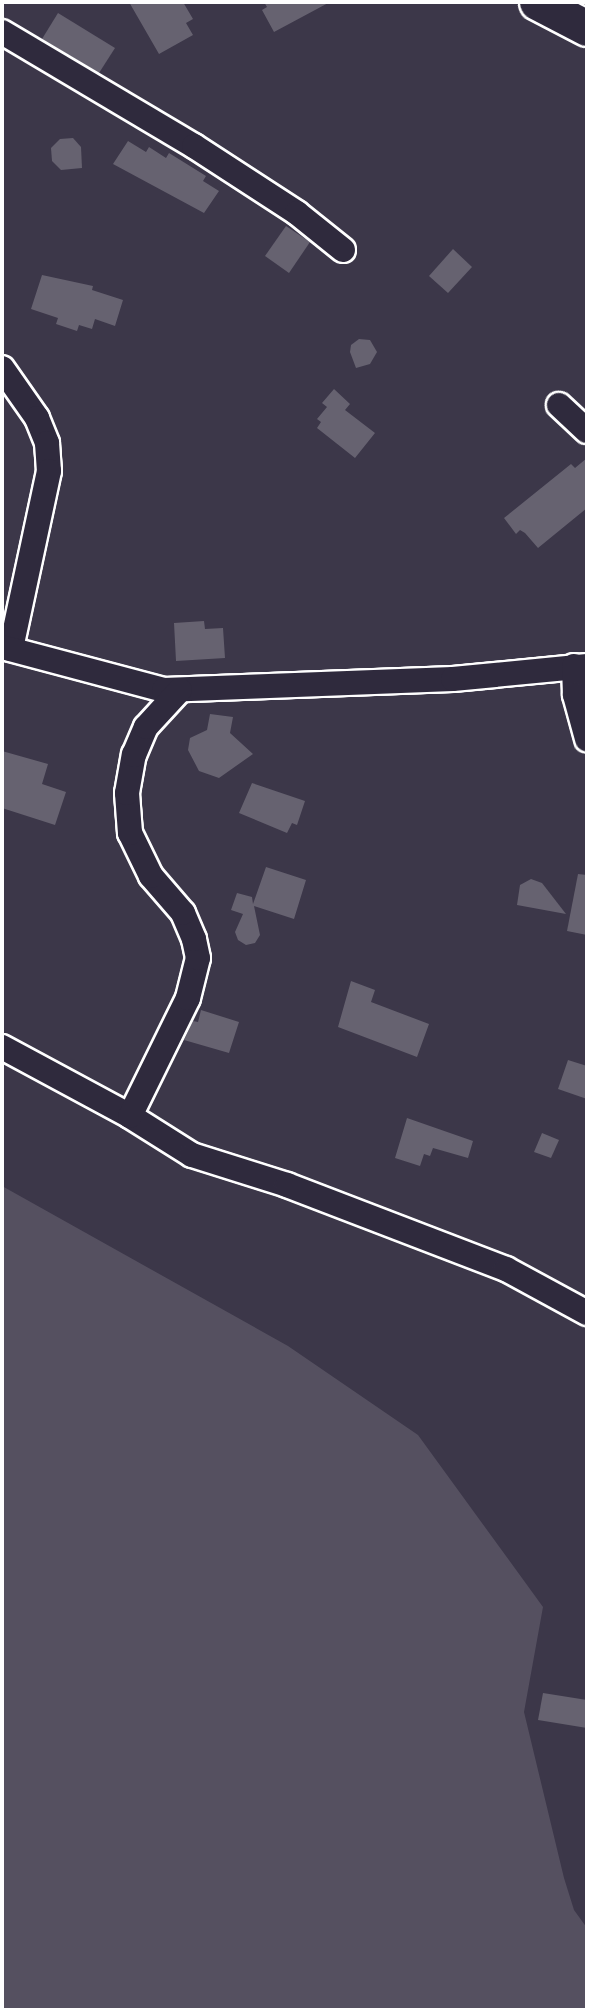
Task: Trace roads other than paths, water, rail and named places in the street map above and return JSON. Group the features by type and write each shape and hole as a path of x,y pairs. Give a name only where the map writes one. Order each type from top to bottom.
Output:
{"main road":[{"path":"537,2 587,28"}],"street":[{"path":"2,32 194,146 297,213 343,250"},
{"path":"2,368 37,418 47,443 49,471 6,648 131,683 180,690 453,678 581,666 575,695 587,739"},
{"path":"559,405 587,431"},
{"path":"130,1116 188,998 198,958 183,913 151,876 130,833 127,793 134,755 146,727 180,690"},
{"path":"2,1046 130,1116 192,1155 287,1185 506,1269 587,1313"}]}
